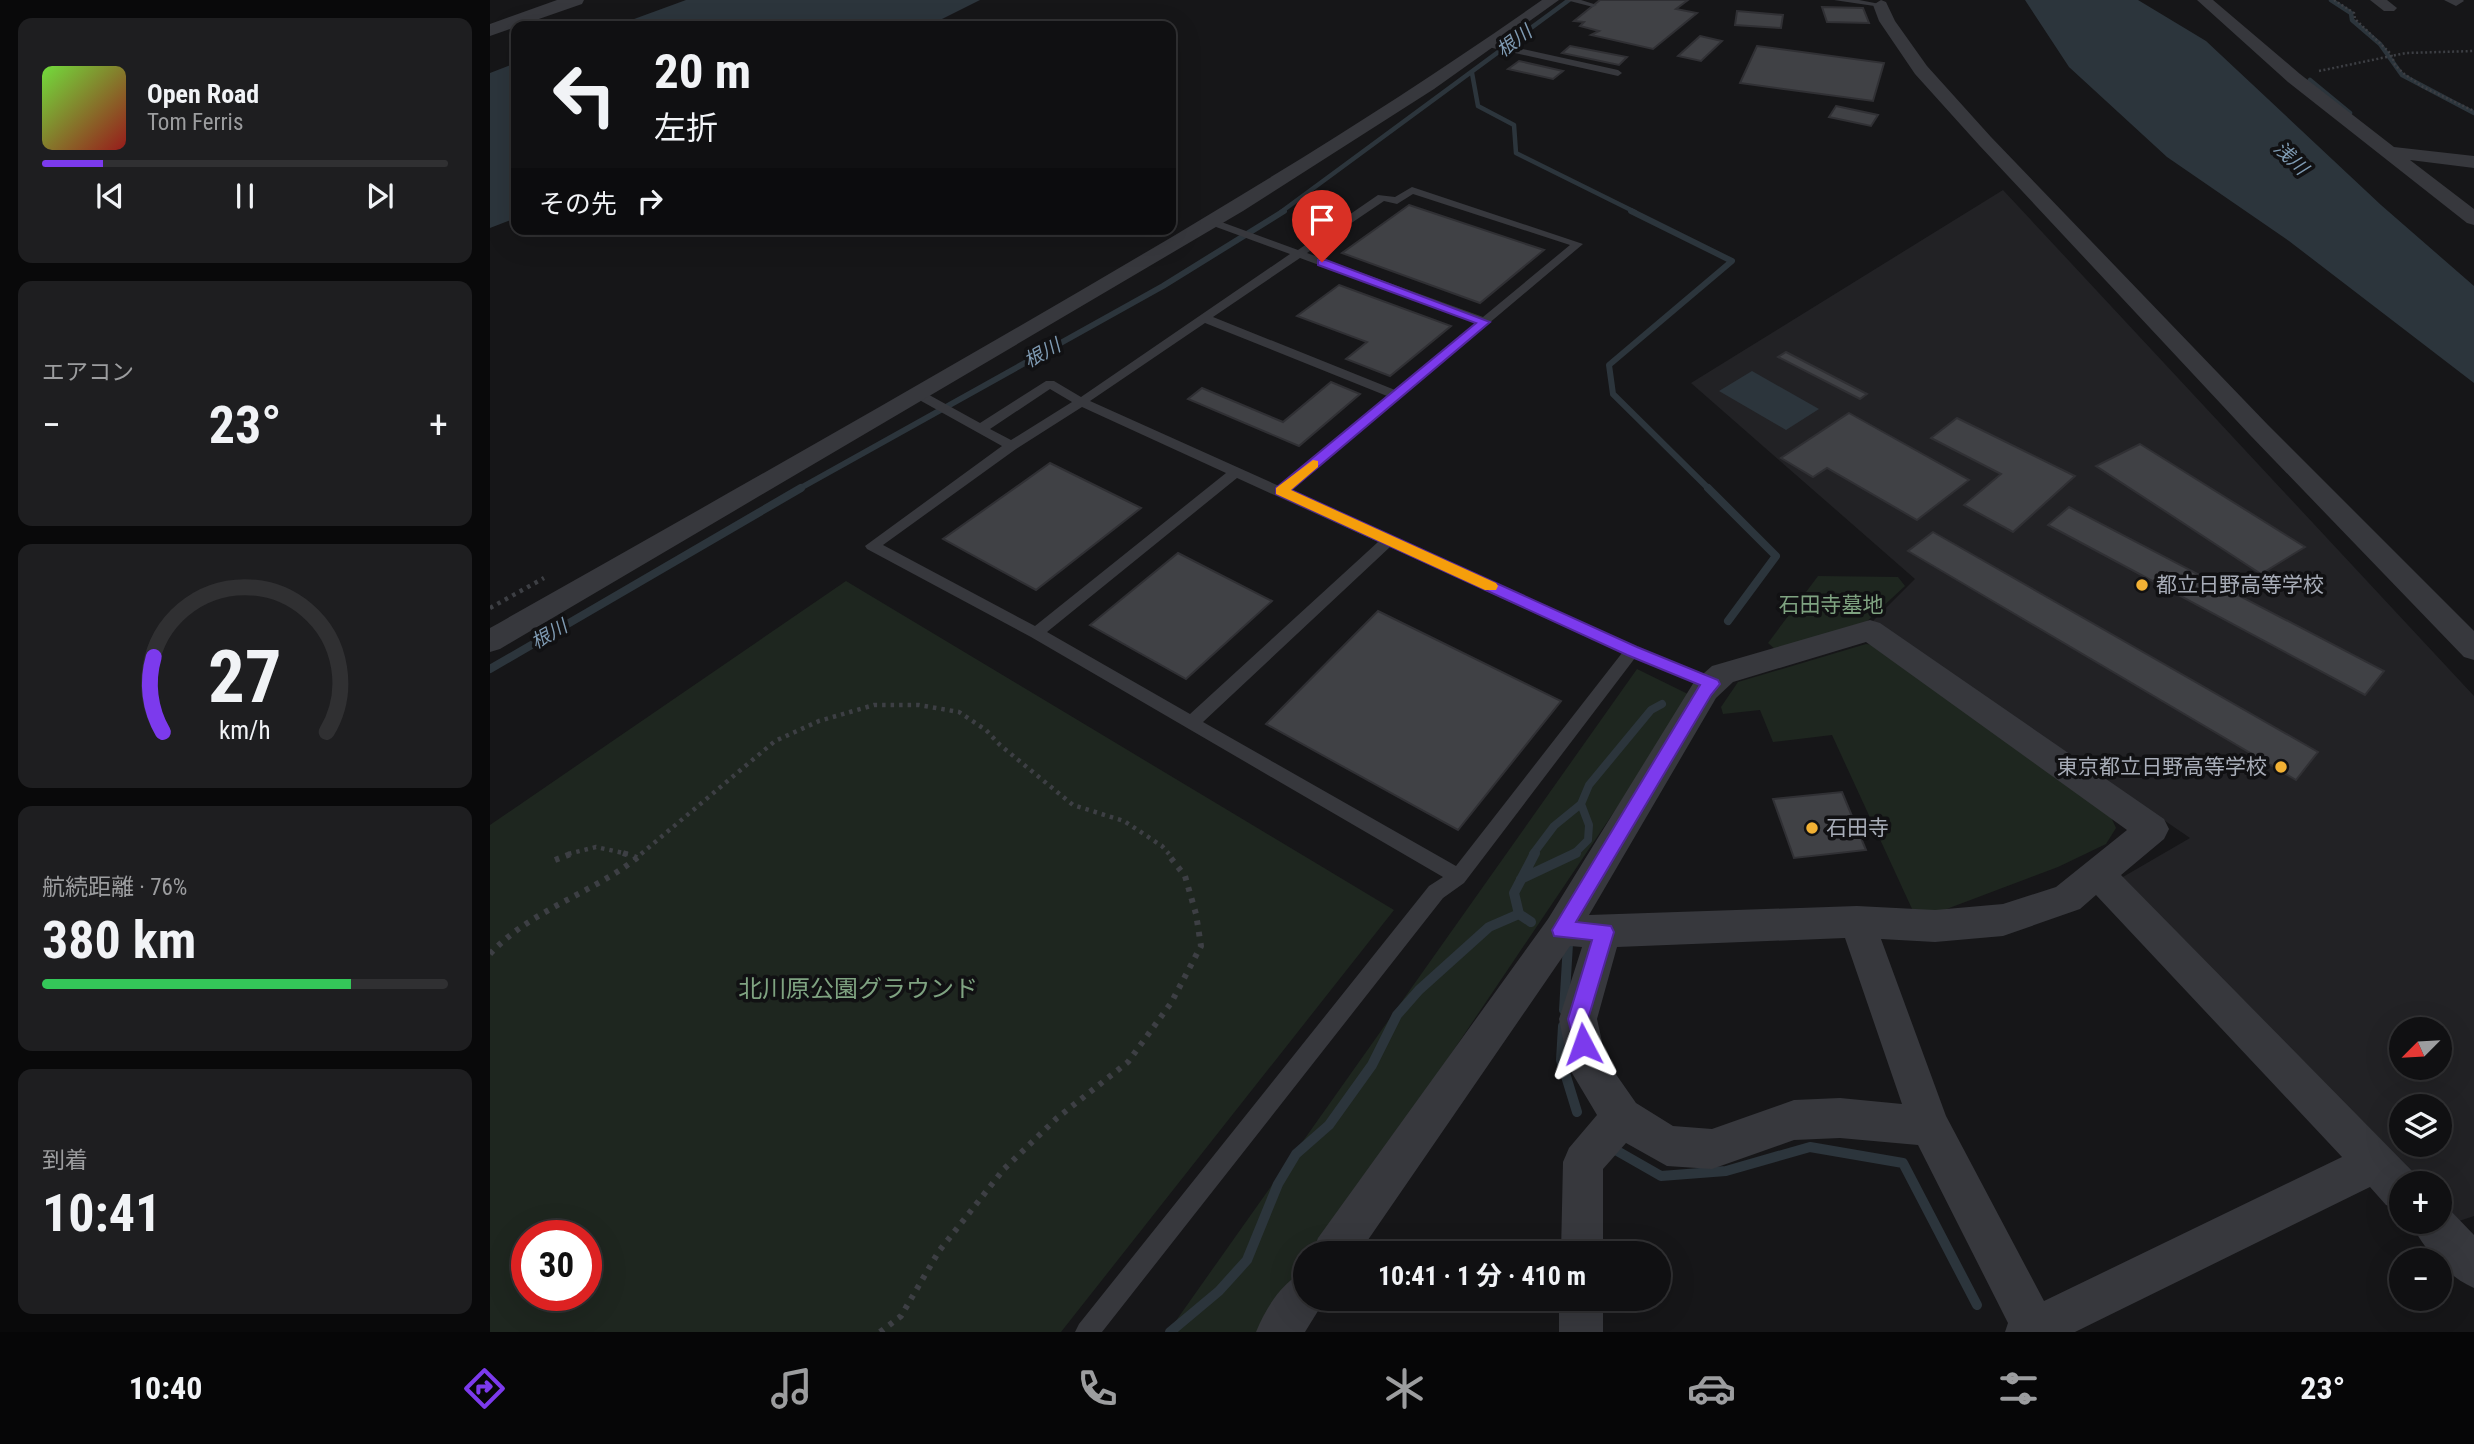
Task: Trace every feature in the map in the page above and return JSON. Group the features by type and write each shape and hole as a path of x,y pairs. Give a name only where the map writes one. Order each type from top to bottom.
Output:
{"street":[{"path":"516,21 575,0"},
{"path":"490,641 925,398 1495,46 1552,0"},
{"path":"2204,0 2294,78 2474,219"},
{"path":"1881,5 1902,44 1941,94 2259,429 2474,649"},
{"path":"490,30 511,23"},
{"path":"2388,152 2474,162"},
{"path":"1341,1241 1561,930 1698,702 1723,674 1870,630 2152,829 2068,898 2003,920 1935,926 1857,922 1604,932 1561,930"},
{"path":"1857,922 1930,1126 2031,1331 2388,1176 2099,875"},
{"path":"1604,932 1578,1019 1588,1068 1622,1117 1667,1146 1713,1149 1794,1120 1840,1118 1930,1126"},
{"path":"1582,1241 1583,1162 1622,1117"},
{"path":"1278,1332 1293,1311"},
{"path":"1581,1311 1581,1332"}],"lane":[{"path":"1570,0 1593,5"},
{"path":"1838,0 1881,5"},
{"path":"1495,46 1618,73"},
{"path":"1281,491 1578,244 1412,190 1397,201 1382,197 1081,402 1011,446 872,546 1036,633 1458,877"},
{"path":"1212,222 1485,322"},
{"path":"1204,318 1396,395"},
{"path":"980,429 1050,383 1081,402 1632,651 1712,684"},
{"path":"925,398 1011,446"},
{"path":"1036,633 1237,471"},
{"path":"1191,723 1389,540"},
{"path":"1087,1332 1436,892 1458,877 1632,651"}],"path":[{"path":"2334,0 2354,13 2355,19 2403,73 2423,87 2474,111"},
{"path":"2294,78 2365,60 2406,53 2474,51"},
{"path":"490,954 536,916 583,892 637,858 775,741 819,721 874,705 919,705 959,712 986,730 1000,745 1073,805 1124,821 1162,846 1185,876 1201,946 1171,1003 1128,1062 1057,1118 1004,1169 939,1251 901,1316 880,1332"},
{"path":"555,860 587,846 611,848 637,858"}],"shaded area":[{"name":"東京都立日野高等学校","path":"2003,190 2474,696 2474,1216 2452,1223 2452,1171 2394,1171 2116,881 2190,838 1873,621 1915,579 1691,383"}],"green space":[{"name":"石田寺墓地","path":"1818,576 1898,577 1905,586 1864,624 1776,650 1768,643"},
{"name":"北川原公園グラウンド","path":"846,581 1394,910 1061,1332 490,1332 490,825"},
{"path":"1866,644 1881,646 2103,800 2116,828 2106,844 2058,867 1944,910 1913,911 1832,735 1773,742 1760,710 1723,714 1721,707 1738,682"},
{"path":"1637,669 1692,696 1325,1241 1293,1241 1293,1287 1263,1332 1168,1332"}],"water":[{"path":"686,0 980,0 938,21 629,21"},
{"name":"浅川","path":"2025,0 2138,0 2206,41 2381,205 2474,286 2474,383 2289,241 2167,157 2069,67"},
{"path":"511,65 511,220 490,228 490,73"},
{"path":"1752,371 1819,409 1786,430 1719,391"}],"building":[{"path":"1600,0 1688,0 1676,9 1697,13 1653,49 1591,35 1599,31 1580,26 1584,22 1574,21"},
{"path":"1822,7 1863,8 1869,23 1827,22"},
{"path":"1737,11 1783,15 1781,28 1735,25"},
{"path":"1700,36 1722,41 1701,61 1678,56"},
{"path":"1570,46 1627,57 1619,65 1562,53"},
{"path":"1757,46 1884,63 1873,101 1740,83"},
{"path":"1519,61 1563,71 1553,79 1508,69"},
{"path":"1836,106 1878,115 1871,126 1829,117"},
{"path":"1409,205 1544,250 1480,303 1342,253"},
{"path":"1339,285 1451,326 1390,376 1346,359 1367,342 1297,316"},
{"path":"1786,352 1867,394 1860,399 1778,357"},
{"path":"1331,382 1360,394 1299,446 1188,399 1202,388 1283,422"},
{"path":"1849,413 1969,480 1917,520 1827,468 1813,477 1781,458"},
{"path":"1957,418 2075,476 2013,532 1964,505 2001,474 1931,438"},
{"path":"2140,444 2305,547 2261,574 2096,466"},
{"path":"1050,463 1141,508 1036,590 943,539"},
{"path":"2069,507 2384,671 2365,695 2048,525"},
{"path":"1933,532 2318,752 2296,780 1908,551"},
{"path":"1178,553 1272,601 1186,679 1090,625"},
{"path":"1378,611 1561,701 1458,830 1266,724"},
{"path":"1842,792 1866,850 1794,858 1773,799"}],"waterway":[{"name":"根川","path":"1281,212 1569,0"},
{"path":"2331,0 2351,13 2352,20 2380,44 2402,75 2474,113"},
{"path":"1472,73 1478,106 1514,125 1516,153 1635,212"},
{"path":"2310,80 2350,113"},
{"name":"根川","path":"797,490 1163,286 1284,211"},
{"path":"1631,211 1732,261 1609,365 1613,394 1710,490"},
{"name":"根川","path":"490,669 801,488"},
{"path":"1710,490 1776,556 1728,621"},
{"path":"1581,804 1589,785 1651,710 1662,704"},
{"path":"1533,854 1554,826 1581,804"},
{"path":"1574,854 1588,840 1589,825 1581,804"},
{"path":"1521,879 1535,853"},
{"path":"1521,879 1574,854"},
{"path":"1519,914 1514,893 1521,879"},
{"path":"1170,1332 1219,1291 1247,1260 1278,1184 1296,1154 1329,1125 1372,1065 1397,1015 1419,990 1489,927 1519,914"},
{"path":"1519,914 1531,922"},
{"path":"1564,1010 1568,944"},
{"path":"1563,1026 1561,1060 1577,1112"},
{"path":"1612,1148 1661,1176 1726,1171 1810,1147 1903,1163 1977,1305"}],"slow traffic":[{"path":"1313,464 1281,491 1491,586"}],"place":[{"name":"都立日野高等学校","path":"2142,585"},
{"name":"東京都立日野高等学校","path":"2281,767"},
{"name":"石田寺","path":"1812,828"}],"route":[{"path":"1322,262 1485,322 1281,491 1632,651 1712,684 1561,930 1604,932 1578,1019 1583,1044"}]}
